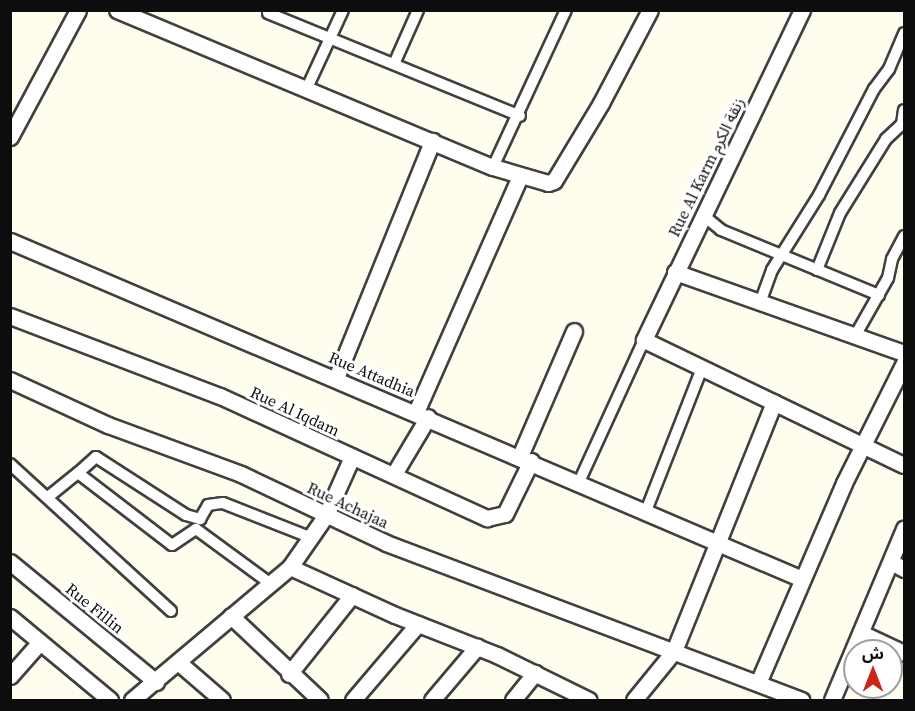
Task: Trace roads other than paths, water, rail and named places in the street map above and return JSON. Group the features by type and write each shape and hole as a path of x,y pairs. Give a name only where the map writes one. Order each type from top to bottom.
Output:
{"street":[{"path":"10,137 78,10"},
{"path":"117,10 493,167 520,176 554,181 601,104 650,10"},
{"path":"307,88 343,10"},
{"path":"394,64 418,10"},
{"path":"493,167 520,116 567,10"},
{"name":"Rue Al Karm زنقة الكرم","path":"644,340 802,10"},
{"path":"268,13 520,116"},
{"path":"760,303 772,270 784,256 874,89 889,69 904,33"},
{"path":"817,270 840,213 886,139 902,124 904,110"},
{"path":"336,378 432,141"},
{"path":"394,474 422,414 468,285 520,176"},
{"path":"704,216 721,230 879,295"},
{"path":"855,336 879,295 904,236"},
{"name":"Rue Attadhia","path":"10,241 422,414 802,579"},
{"path":"675,272 904,353"},
{"name":"Rue Al Iqdam","path":"10,316 220,396 487,518 497,518 505,514 574,331"},
{"path":"579,482 644,340 864,443 904,465"},
{"path":"758,683 864,443 904,363"},
{"path":"646,511 702,368"},
{"name":"Rue Achajaa","path":"10,380 108,425 241,474 386,543 801,700"},
{"path":"634,700 674,651 774,402"},
{"path":"48,497 96,457 186,515 200,519 208,505 223,504 312,538"},
{"path":"132,700 290,567 326,515 352,457"},
{"path":"10,464 171,611"},
{"path":"78,473 172,545 196,530 271,584"},
{"path":"832,700 861,633 898,565 904,529"},
{"name":"Rue Fillin","path":"10,562 156,681"},
{"path":"290,567 418,624 477,647 589,700"},
{"path":"289,674 352,595"},
{"path":"231,616 289,674 320,700"},
{"path":"10,617 110,700"},
{"path":"353,700 418,624"},
{"path":"861,633 904,653"},
{"path":"10,676 40,642"},
{"path":"432,700 477,647"},
{"path":"178,662 222,700"},
{"path":"513,700 535,673"}]}
